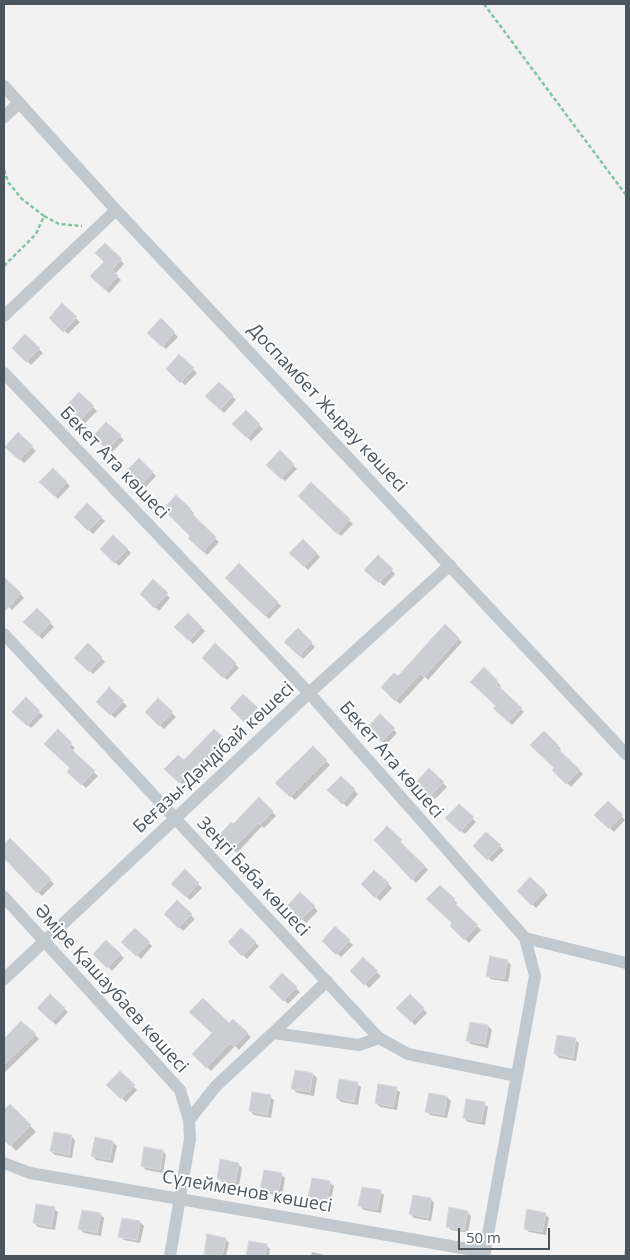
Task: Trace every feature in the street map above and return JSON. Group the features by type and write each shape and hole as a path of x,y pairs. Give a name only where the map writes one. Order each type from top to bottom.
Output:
{"street":[{"name":"Доспамбет Жырау көшесі","path":"4,86 116,210 626,754"},
{"path":"4,117 19,103"},
{"path":"4,316 116,210"},
{"name":"Бекет Ата көшесі","path":"4,373 309,692 525,938 536,976 484,1254"},
{"name":"Беғазы-Дәндібай көшесі","path":"4,979 309,692 450,565"},
{"name":"Зеңгі Баба көшесі","path":"4,634 379,1038 408,1054 517,1076"},
{"name":"Әміре Қашаубаев көшесі","path":"4,897 180,1090 189,1120 190,1139 170,1256"},
{"path":"525,938 626,963"},
{"path":"189,1120 216,1086 327,981"},
{"path":"273,1033 359,1045 379,1038"},
{"name":"Сүлейменов көшесі","path":"4,1163 30,1173 180,1198 484,1254"}],"path":[{"path":"484,4 626,194"},
{"path":"4,170 8,182 22,199 44,216 59,224 95,228"},
{"path":"4,266 36,234 44,216"}],"building":[{"path":"105,243 122,259 112,270 118,276 105,290 90,276 104,262 95,253"},
{"path":"62,303 77,317 63,332 49,318"},
{"path":"161,318 175,332 162,347 147,333"},
{"path":"25,334 40,348 26,362 12,348"},
{"path":"179,354 194,368 180,383 166,369"},
{"path":"219,382 233,395 220,410 205,396"},
{"path":"79,392 94,406 80,420 66,406"},
{"path":"246,410 260,424 247,438 232,424"},
{"path":"106,422 121,435 107,450 93,436"},
{"path":"18,432 33,446 19,460 5,447"},
{"path":"280,450 294,464 281,479 266,465"},
{"path":"139,458 153,472 140,486 125,472"},
{"path":"53,468 67,482 54,496 39,482"},
{"path":"311,482 350,519 337,534 298,496"},
{"path":"176,495 191,509 189,511 216,537 203,552 163,509"},
{"path":"87,503 102,517 88,531 74,517"},
{"path":"113,535 128,549 114,563 100,549"},
{"path":"303,539 317,553 304,567 289,553"},
{"path":"378,555 393,569 379,583 364,570"},
{"path":"239,563 278,602 265,616 225,578"},
{"path":"4,577 21,593 4,612"},
{"path":"153,579 168,593 154,608 140,594"},
{"path":"37,608 51,622 38,636 23,622"},
{"path":"188,613 202,627 189,641 174,627"},
{"path":"445,624 459,638 424,677 420,674 395,701 381,687 394,673 398,676"},
{"path":"298,628 312,642 299,656 284,642"},
{"path":"88,643 102,657 89,672 74,658"},
{"path":"215,643 236,663 223,678 202,658"},
{"path":"484,667 498,681 496,684 522,708 508,722 493,708 496,706 470,682"},
{"path":"109,687 124,701 110,715 96,702"},
{"path":"243,694 258,708 244,722 230,708"},
{"path":"26,697 40,711 27,726 12,712"},
{"path":"158,698 173,712 159,726 145,712"},
{"path":"380,714 395,728 381,742 367,728"},
{"path":"58,729 72,743 69,747 95,771 81,785 67,772 70,768 44,744"},
{"path":"214,729 224,738 179,783 164,769 178,755 184,760"},
{"path":"544,731 558,745 556,747 580,770 566,784 552,770 554,768 530,745"},
{"path":"313,746 327,760 290,797 275,783"},
{"path":"429,768 444,782 430,796 416,782"},
{"path":"341,776 355,789 342,804 327,790"},
{"path":"259,797 273,811 260,825 258,823 232,850 218,837 231,822 233,824"},
{"path":"608,801 623,815 609,829 594,815"},
{"path":"459,804 474,817 460,832 445,818"},
{"path":"387,826 402,840 400,842 425,866 412,880 374,840"},
{"path":"486,832 501,845 487,860 473,846"},
{"path":"10,838 51,879 37,893 4,858 4,845"},
{"path":"185,869 199,883 186,897 171,884"},
{"path":"374,870 389,883 375,898 361,884"},
{"path":"530,877 545,891 531,905 517,891"},
{"path":"440,885 455,899 452,901 478,925 464,940 450,926 452,923 426,899"},
{"path":"300,892 315,906 301,920 287,906"},
{"path":"177,900 192,914 178,928 164,914"},
{"path":"335,926 350,940 336,955 322,941"},
{"path":"135,928 150,942 136,956 121,942"},
{"path":"241,928 256,942 242,956 228,942"},
{"path":"106,940 121,954 107,968 93,954"},
{"path":"490,956 508,960 504,979 486,976"},
{"path":"363,957 378,971 364,985 350,971"},
{"path":"282,973 297,987 283,1001 269,987"},
{"path":"50,994 65,1008 52,1022 37,1008"},
{"path":"410,994 424,1008 411,1022 396,1008"},
{"path":"203,998 229,1023 233,1019 248,1033 234,1047 230,1043 206,1068 192,1054 212,1033 189,1012"},
{"path":"21,1021 36,1034 4,1065 4,1039"},
{"path":"470,1022 488,1025 485,1044 466,1041"},
{"path":"557,1035 576,1038 573,1058 554,1054"},
{"path":"295,1070 313,1073 310,1092 291,1089"},
{"path":"120,1071 135,1085 121,1099 106,1085"},
{"path":"339,1079 358,1082 354,1102 336,1098"},
{"path":"378,1084 397,1087 393,1107 375,1103"},
{"path":"252,1092 271,1095 267,1115 249,1111"},
{"path":"429,1093 447,1096 444,1115 425,1112"},
{"path":"466,1099 485,1102 481,1122 463,1118"},
{"path":"10,1104 31,1125 10,1146 4,1140 4,1110"},
{"path":"54,1132 72,1135 69,1155 50,1151"},
{"path":"95,1137 113,1141 110,1160 91,1156"},
{"path":"144,1147 163,1150 160,1170 141,1166"},
{"path":"220,1159 239,1163 235,1182 217,1179"},
{"path":"264,1170 282,1173 278,1193 260,1189"},
{"path":"312,1178 330,1181 327,1201 308,1197"},
{"path":"362,1187 381,1190 377,1210 358,1206"},
{"path":"413,1195 431,1198 428,1218 409,1214"},
{"path":"36,1204 55,1207 51,1227 33,1223"},
{"path":"449,1207 468,1211 464,1230 446,1227"},
{"path":"527,1209 546,1213 542,1232 524,1229"},
{"path":"82,1210 101,1213 97,1233 78,1229"},
{"path":"122,1218 140,1221 137,1240 118,1237"},
{"path":"207,1234 226,1238 222,1256 204,1254"},
{"path":"249,1241 267,1244 265,1256 246,1256"}]}
